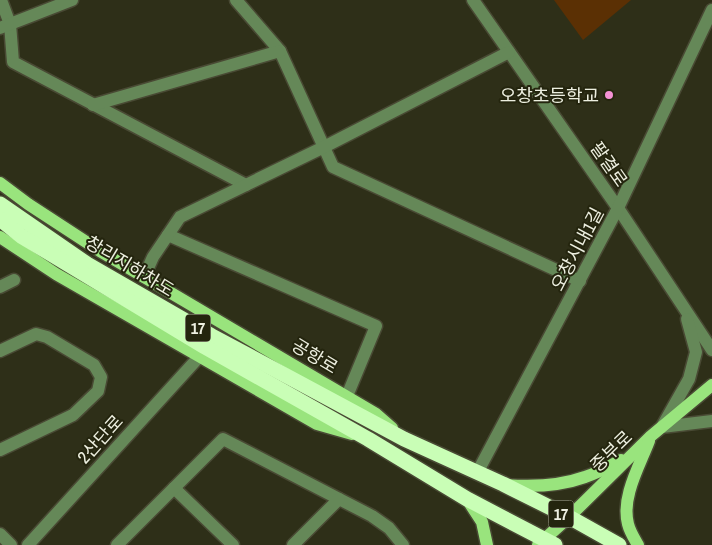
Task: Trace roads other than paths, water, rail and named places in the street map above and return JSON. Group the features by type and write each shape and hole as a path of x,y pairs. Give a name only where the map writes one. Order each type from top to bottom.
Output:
{"highway":[{"name":"창리지하차도","path":"0,204 87,264 212,336 404,439"},
{"name":"창리지하차도","path":"0,219 21,236 205,347 368,439"},
{"name":"17","path":"368,439 467,499 546,543"},
{"name":"공항로","path":"404,439 503,484 569,517 619,545"}],"main road":[{"name":"공항로","path":"0,183 28,204 100,251 376,414 404,439"},
{"path":"0,237 56,274 317,424 368,439"},
{"name":"중부로","path":"546,543 569,517 651,436 712,385"},
{"path":"638,545 631,534 626,507 630,490 651,436"},
{"path":"503,484 534,486 585,477 614,464 636,451"},
{"path":"467,499 482,522 487,545"}],"street":[{"path":"1,0 13,62 246,185"},
{"path":"5,26 72,0"},
{"path":"236,0 280,51 333,167 580,281"},
{"name":"팔결로","path":"473,0 618,208 712,350"},
{"name":"오창시내1길","path":"477,473 618,208 712,10"},
{"path":"93,104 280,51"},
{"path":"144,277 153,257 180,217 324,148 509,52"},
{"path":"168,235 376,326 347,396"},
{"path":"0,286 14,280"},
{"path":"662,427 689,380 696,352 684,308"},
{"path":"698,329 712,336"},
{"path":"0,351 36,334 47,337 94,365 101,377 98,391 73,415 0,450"},
{"name":"2산단로","path":"28,545 199,357"},
{"path":"662,427 712,421"},
{"path":"117,545 223,439 372,516 389,528 403,545"},
{"path":"174,488 233,545"},
{"path":"293,545 339,499"},
{"path":"0,534 11,545"}],"place":[{"name":"오창초등학교","path":"609,95"}]}
